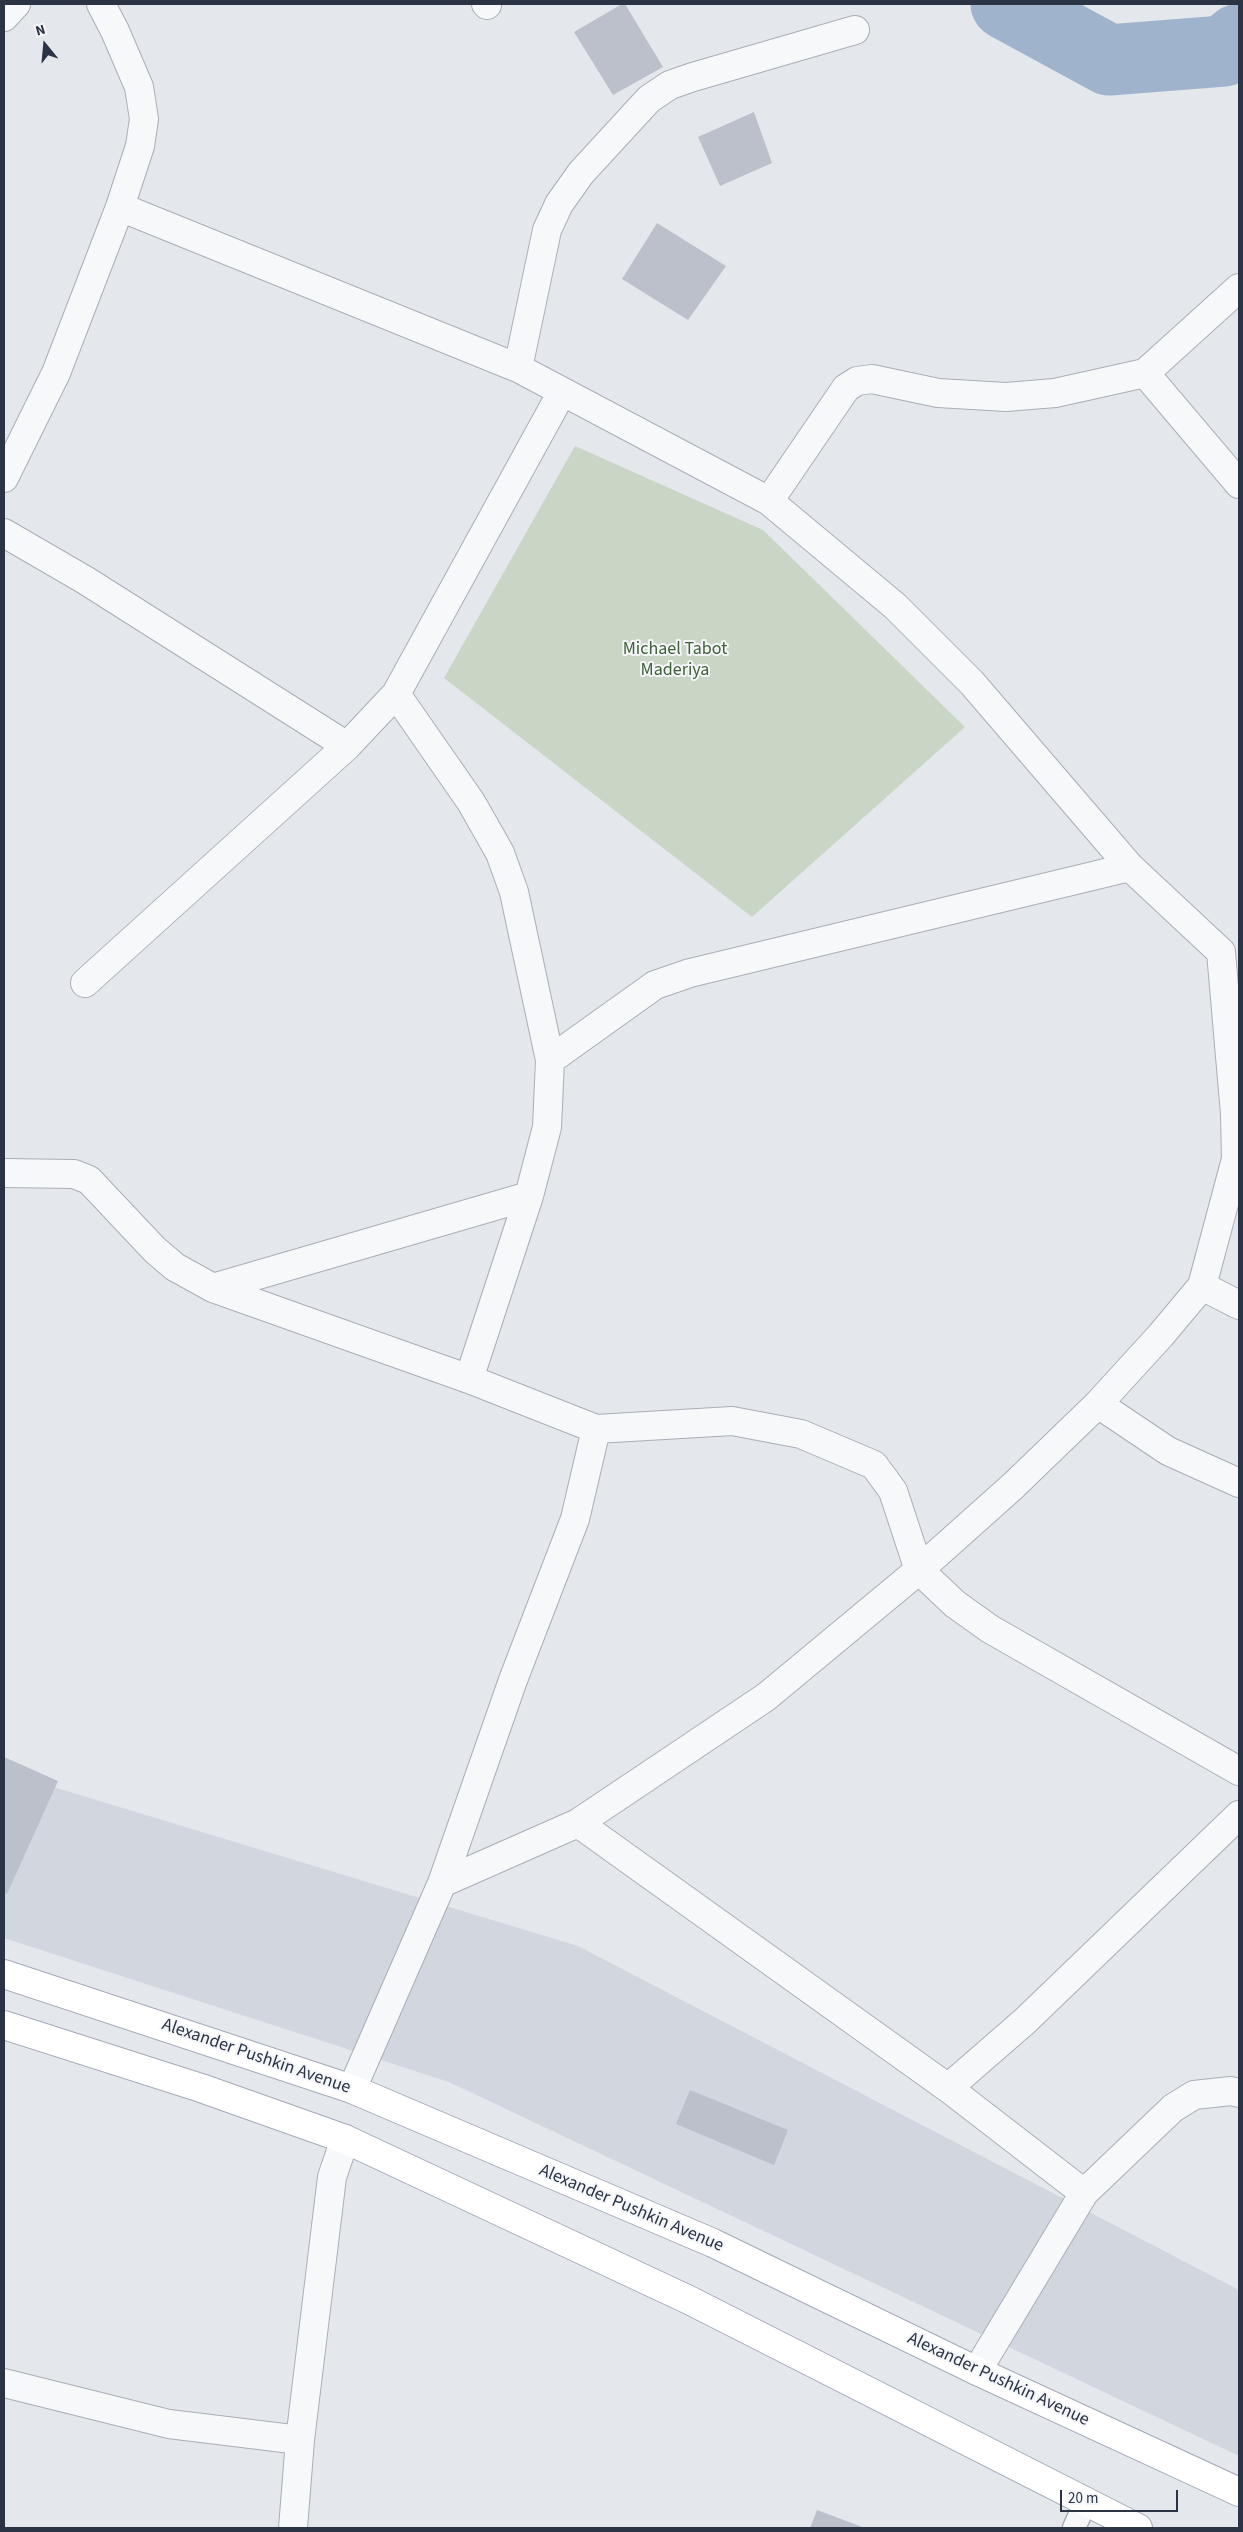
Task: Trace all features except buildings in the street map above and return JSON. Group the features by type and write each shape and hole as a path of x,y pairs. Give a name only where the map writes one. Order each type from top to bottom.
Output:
{"main road":[{"name":"Alexander Pushkin Avenue","path":"4,1974 352,2089 714,2243 977,2371 1239,2492"},
{"path":"4,2025 192,2085 345,2139 689,2300 1138,2528"}],"street":[{"path":"4,17 16,4"},
{"path":"4,478 56,373 120,206 140,146 144,119 139,87 101,4"},
{"path":"518,368 547,230 559,204 581,173 649,99 670,86 693,76 855,30"},
{"path":"120,206 518,368 769,501 895,606 972,683 1130,868 1230,953 1236,1159 1202,1286 1161,1335 1098,1404 1014,1486 919,1570 766,1697 578,1823 442,1883"},
{"path":"769,501 846,388 857,381 872,380 938,393 1006,397 1055,393 1145,373 1239,288"},
{"path":"1145,373 1239,484"},
{"path":"85,983 347,746 396,694 562,392"},
{"path":"4,533 85,580 347,746"},
{"path":"396,694 471,802 500,853 514,892 550,1060 547,1127 528,1196 469,1379"},
{"path":"550,1060 656,985 690,973 1130,868"},
{"path":"4,1173 74,1174 89,1180 155,1250 175,1266 213,1288 469,1379 596,1429 732,1421 801,1434 874,1465 893,1491 919,1570 955,1604 990,1629 1239,1771"},
{"path":"213,1288 528,1196"},
{"path":"1202,1286 1239,1305"},
{"path":"1098,1404 1168,1451 1239,1483"},
{"path":"352,2089 442,1883 513,1680 575,1519 596,1429"},
{"path":"948,2088 1025,2021 1239,1815"},
{"path":"578,1823 948,2088 1084,2192"},
{"path":"977,2371 1084,2192 1173,2108 1194,2095 1230,2091 1239,2093"},
{"path":"293,2528 300,2440 332,2177 345,2139"},
{"path":"4,2383 170,2424 300,2440"}],"lane":[{"path":"1074,2528 1086,2501"}],"shaded area":[{"path":"4,1772 578,1946 1239,2290 1239,2456 449,2082 4,1938"}],"green space":[{"name":"Michael Tabot Maderiya","path":"575,446 763,530 965,727 752,917 444,678"}],"waterway":[{"path":"1006,4 1109,60 1224,51 1239,39"}]}
